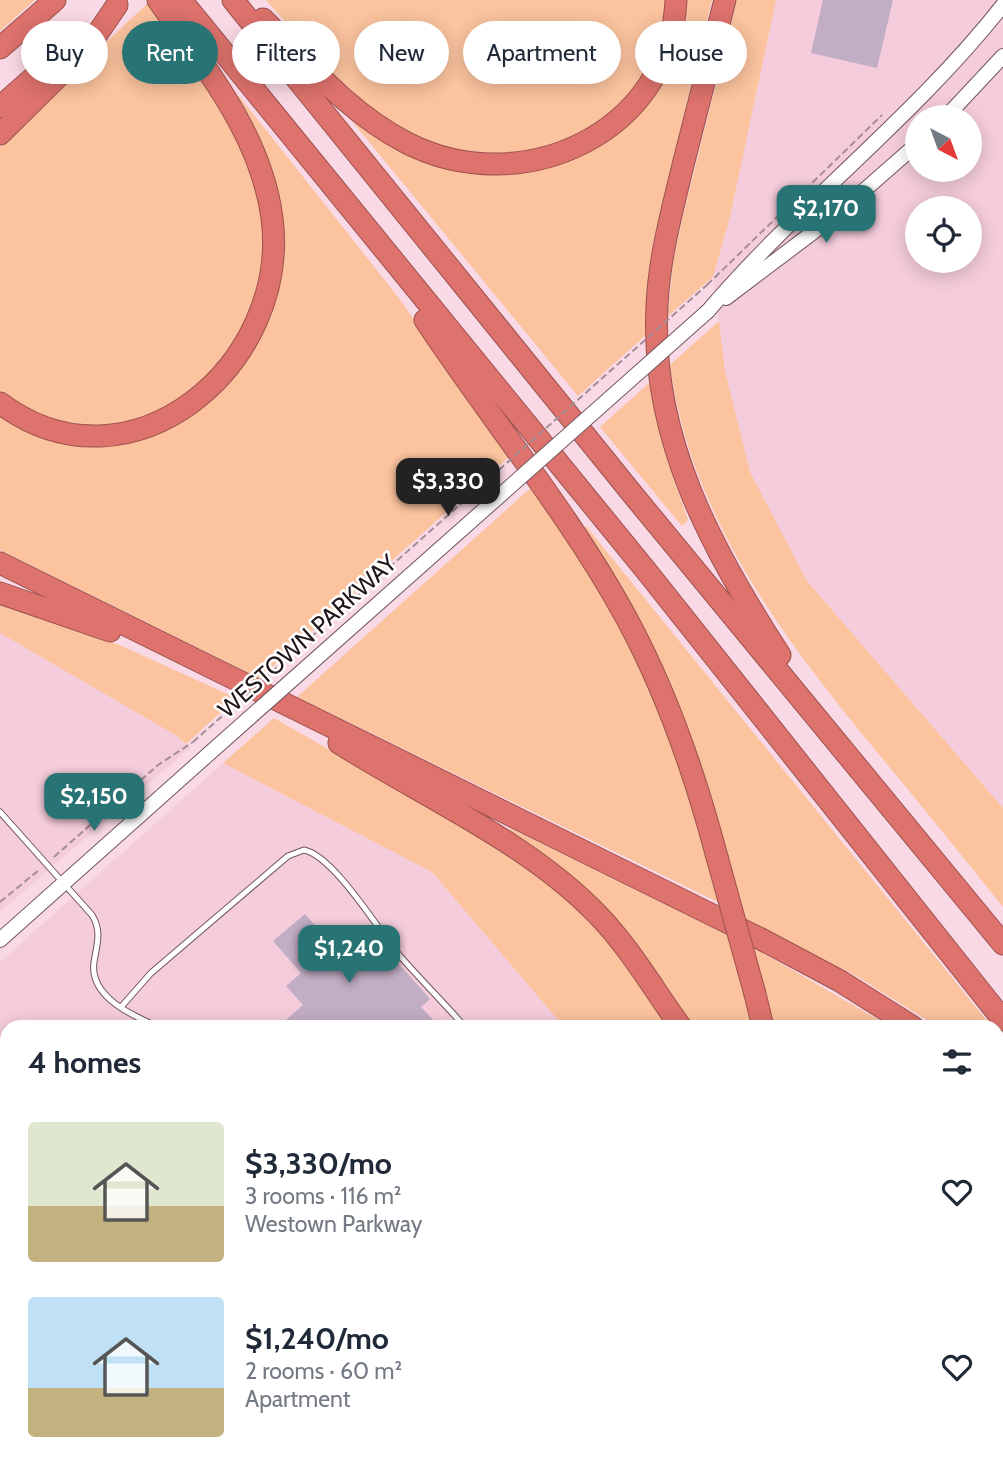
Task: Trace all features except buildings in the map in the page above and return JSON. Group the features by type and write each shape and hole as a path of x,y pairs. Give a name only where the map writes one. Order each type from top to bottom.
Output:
{"highway":[{"path":"0,48 55,0"},
{"path":"0,403 32,423 62,434 97,436 131,432 180,412 205,393 235,361 257,323 273,270 274,245 262,171 239,119 158,0"},
{"path":"181,0 648,573 1003,1020"},
{"path":"233,0 1003,944"},
{"path":"244,0 339,96 385,131 442,157 486,164 553,156 576,148 608,130 635,105 656,75 671,38 676,0"},
{"path":"725,0 662,259 656,352 664,411 683,477 719,555 764,631 850,758"},
{"path":"0,107 120,3"},
{"path":"0,134 89,46 120,3"},
{"path":"362,225 462,375 577,538 627,618 669,704 689,758 761,1020"},
{"path":"0,563 760,938 840,981 902,1020"},
{"path":"0,593 62,612 167,656 195,659"},
{"path":"243,682 530,858 565,885 599,916 676,1020"}],"street":[{"name":"WESTOWN PARKWAY","path":"708,311 754,258 964,54 1003,5"},
{"path":"957,105 1003,56"},
{"name":"WESTOWN PARKWAY","path":"0,940 708,311 826,223 905,154"}],"lane":[{"path":"0,812 98,925 93,966 96,980 107,997 146,1020"},
{"path":"121,1007 150,973 288,856 304,850 322,860 361,903 398,954 459,1020"}],"path":[{"path":"0,902 158,765 193,742 707,285 886,112"}],"shaded area":[{"path":"0,0 35,0 0,31"},
{"path":"266,0 669,0 665,21 635,21 635,84 638,84 603,122 554,146 508,155 437,147 390,124 340,84 340,21 284,21"},
{"path":"684,0 712,0 707,21 682,21"},
{"path":"737,0 776,0 730,217 713,277 668,316 673,263 716,84 747,84 747,21 732,21"},
{"path":"776,0 1003,0 1003,808 807,581 750,472 725,371 713,277 730,217"},
{"path":"150,1 163,21 129,21"},
{"path":"122,27 122,84 206,84 233,125 265,210 263,278 236,344 191,393 149,418 108,428 48,419 14,403 0,391 0,147 61,84 108,84 108,40"},
{"path":"659,84 692,84 653,242 646,335 578,396 333,98 375,132 532,167 654,93"},
{"path":"239,96 398,297 510,456 259,678 0,550 0,411 60,439 185,417 280,267 232,99"},
{"path":"719,321 725,371 750,472 807,581 1003,808 1003,907 804,659 772,615 718,521 697,471 681,419 670,365"},
{"path":"649,383 664,451 688,520 682,526 600,427"},
{"path":"533,486 563,526 659,695 722,904 297,697"},
{"path":"586,526 986,1020 927,1020 858,977 741,917 713,817 578,532"},
{"path":"0,600 122,646 236,698 186,744 177,736 0,633"},
{"path":"0,633 177,736 190,748 0,912"},
{"path":"274,718 461,825 543,878 603,933 668,1020 558,1020 432,872 223,763"},
{"path":"223,763 432,872 558,1020 0,1020 0,962"},
{"path":"510,828 731,937 753,1020 689,1020 628,936 507,833"},
{"path":"749,945 879,1020 770,1020"}]}
